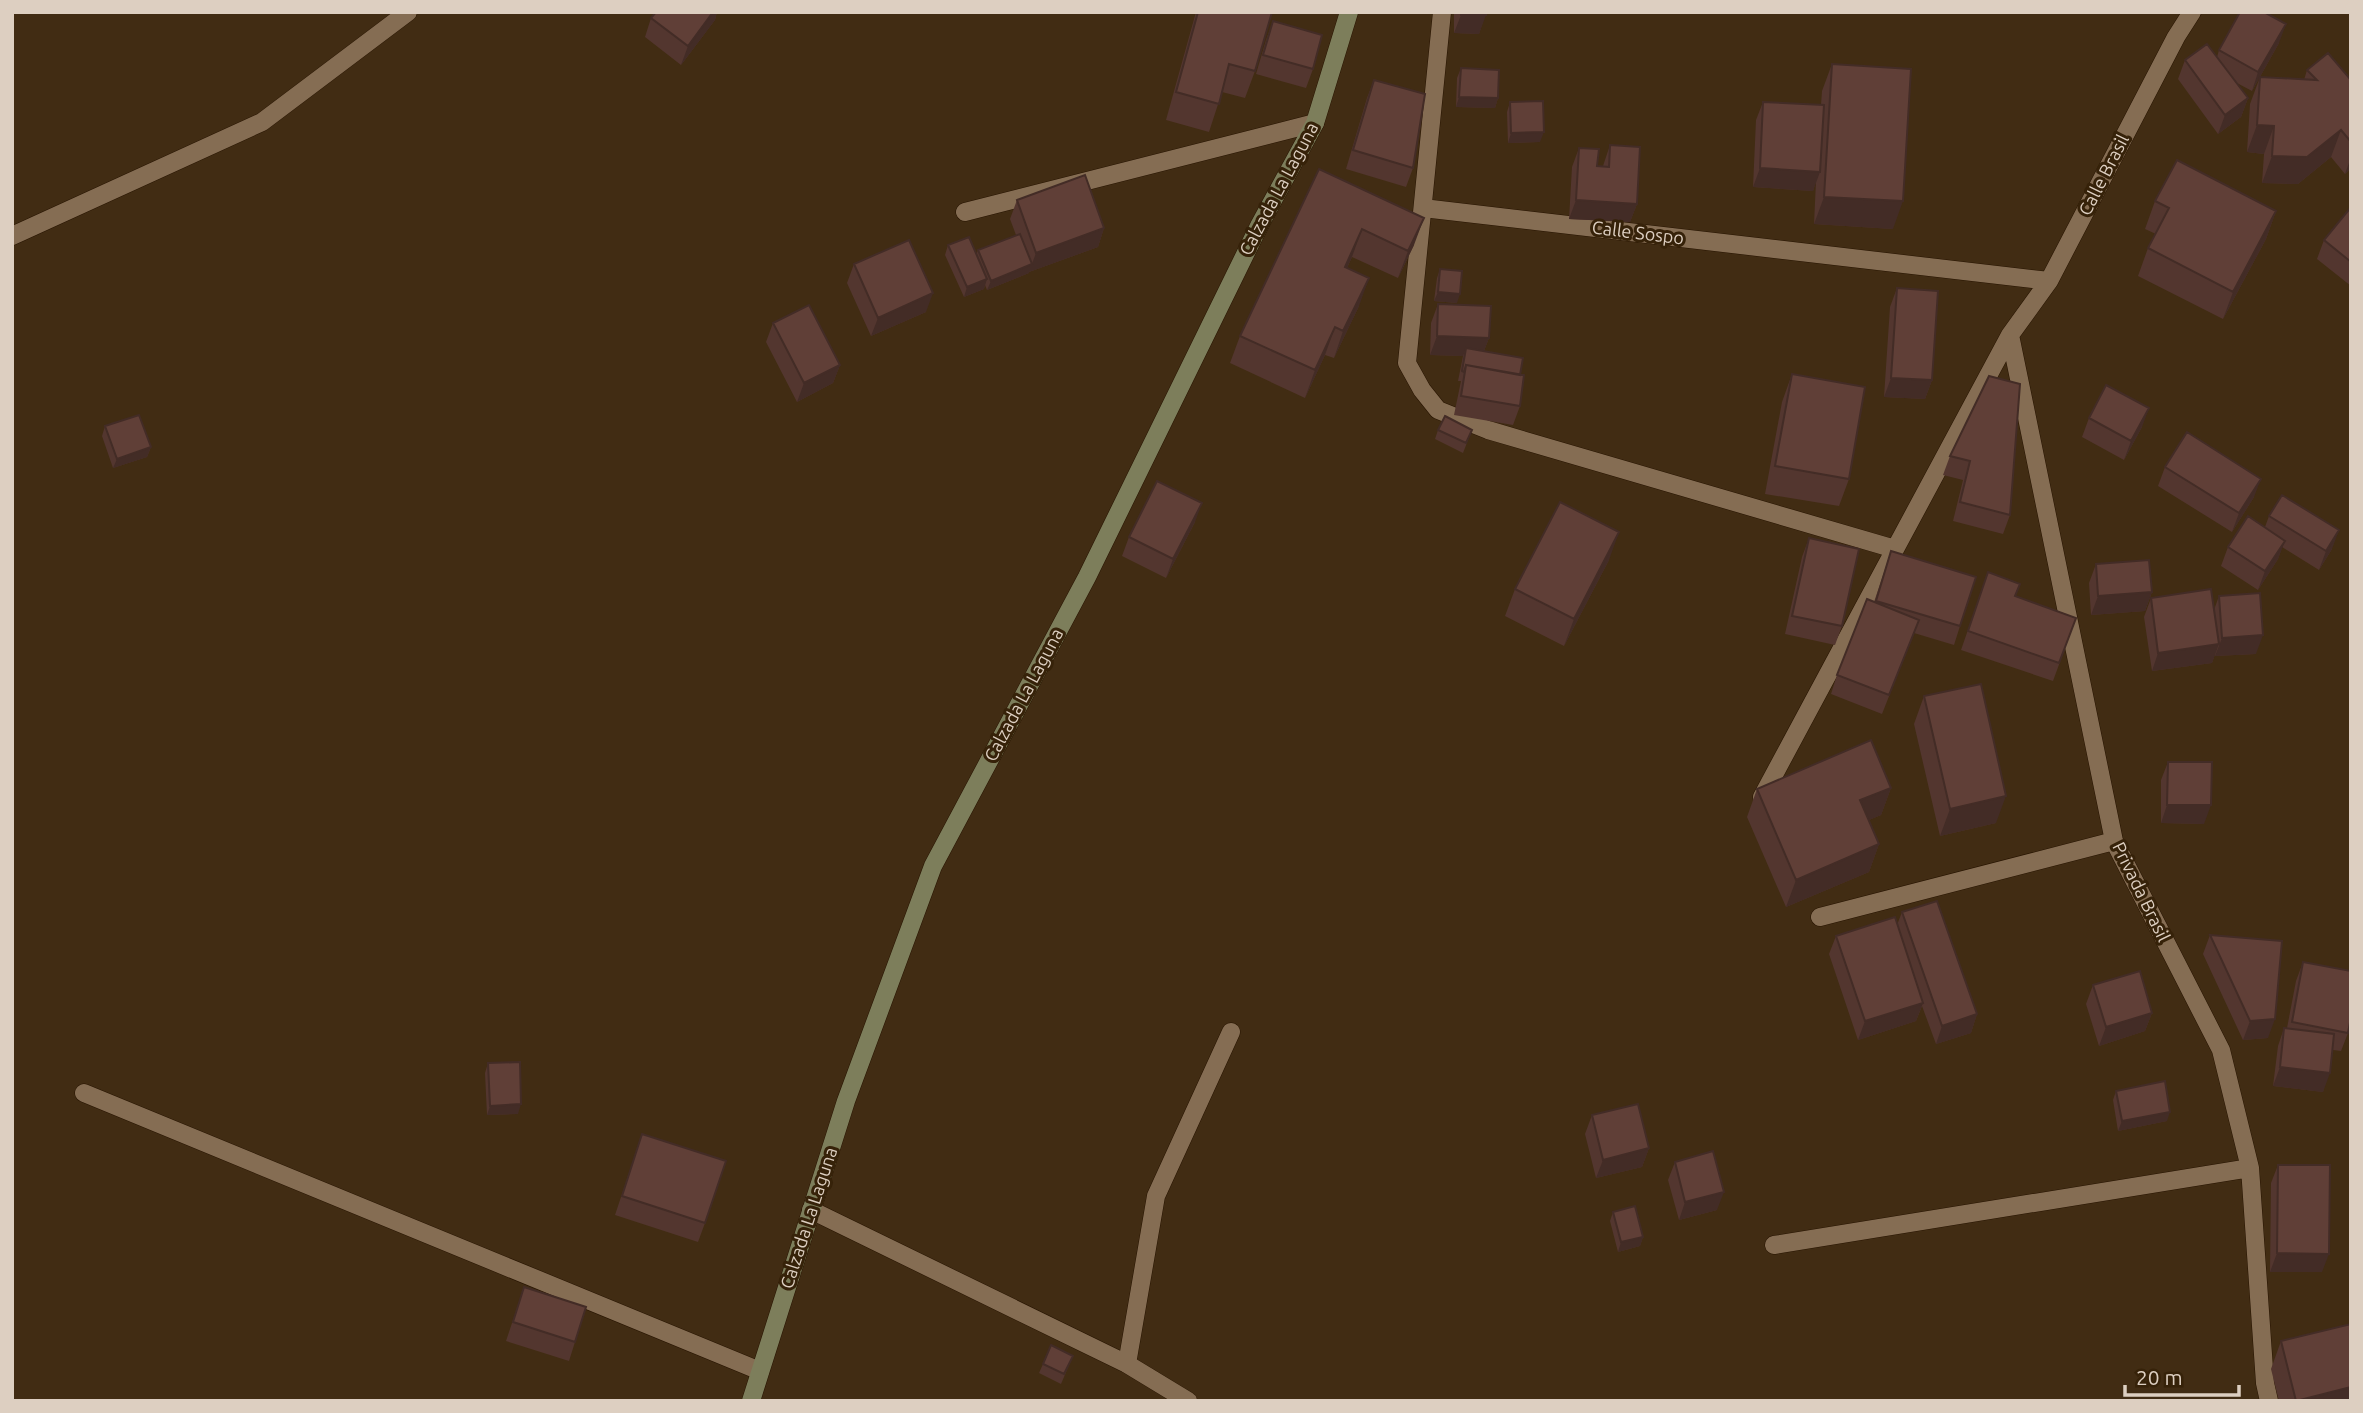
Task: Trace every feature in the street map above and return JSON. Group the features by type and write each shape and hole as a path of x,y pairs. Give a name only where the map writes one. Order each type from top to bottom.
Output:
{"street":[{"path":"12,236 261,122 408,12"},
{"name":"Calzada La Laguna","path":"751,1401 846,1101 933,866 1087,577 1260,224 1315,123 1349,12"},
{"path":"1443,12 1407,363 1422,390 1438,410 1488,430 1895,549"},
{"name":"Calle Brasil","path":"1762,797 2010,335 2049,281 2176,37 2192,12"},
{"path":"965,212 1315,123"},
{"name":"Calle Sospo","path":"1423,208 2049,281"},
{"name":"Privada Brasil","path":"2010,335 2114,841 2221,1049 2250,1168 2265,1382 2269,1401"},
{"path":"1820,917 2114,841"},
{"path":"1127,1364 1156,1196 1231,1032"},
{"path":"83,1093 760,1371"},
{"path":"1774,1245 2250,1168"},
{"path":"811,1210 1127,1364 1188,1401"}],"building":[{"path":"656,12 713,12 688,46 651,18"},
{"path":"1198,12 1272,12 1255,71 1229,64 1219,104 1176,92"},
{"path":"1461,12 1486,12 1486,15 1461,15"},
{"path":"2240,12 2264,12 2286,24 2258,72 2219,50"},
{"path":"1273,21 1322,35 1313,69 1263,55"},
{"path":"2207,44 2248,98 2225,115 2185,60"},
{"path":"2328,53 2351,80 2351,142 2341,130 2307,157 2272,156 2274,126 2257,125 2260,77 2317,80 2307,70"},
{"path":"1832,64 1911,69 1903,201 1824,197"},
{"path":"1461,68 1499,70 1498,98 1459,97"},
{"path":"1374,80 1425,94 1413,168 1353,150"},
{"path":"1543,101 1544,132 1511,133 1510,102"},
{"path":"1763,102 1824,105 1820,172 1760,168"},
{"path":"1610,145 1640,147 1637,204 1576,200 1579,148 1599,149 1597,166 1609,167"},
{"path":"2177,160 2276,211 2233,292 2148,248 2169,208 2155,201"},
{"path":"1319,169 1424,218 1408,251 1362,229 1345,267 1369,278 1343,331 1335,327 1315,370 1240,336"},
{"path":"1085,175 1104,228 1036,253 1017,200"},
{"path":"2351,207 2351,262 2324,240"},
{"path":"1020,234 1032,264 991,281 978,250"},
{"path":"969,237 987,279 967,287 948,245"},
{"path":"909,240 933,293 878,318 854,264"},
{"path":"1440,269 1462,271 1460,294 1438,292"},
{"path":"1897,288 1938,291 1932,380 1891,378"},
{"path":"1438,304 1491,306 1489,338 1437,336"},
{"path":"809,305 840,365 804,383 773,323"},
{"path":"1466,348 1523,358 1520,375 1466,365 1464,372 1462,371"},
{"path":"1466,365 1524,375 1520,406 1461,396"},
{"path":"1792,374 1865,387 1849,479 1775,466"},
{"path":"1989,376 2020,384 2010,515 1960,502 1970,461 1950,456"},
{"path":"2106,385 2149,408 2131,441 2089,418"},
{"path":"139,415 151,447 117,459 105,426"},
{"path":"1445,416 1472,430 1466,443 1438,430"},
{"path":"2187,432 2261,479 2239,513 2165,467"},
{"path":"1157,481 1202,503 1173,559 1129,537"},
{"path":"2282,495 2339,530 2326,551 2269,516"},
{"path":"1560,502 1619,532 1574,619 1515,589"},
{"path":"2248,516 2285,541 2265,571 2228,547"},
{"path":"1809,538 1859,549 1842,626 1792,616"},
{"path":"1891,551 1976,577 1960,626 1876,601"},
{"path":"2149,560 2152,592 2098,596 2096,564"},
{"path":"1988,572 2020,584 2015,596 2076,618 2059,663 1968,631"},
{"path":"2211,589 2219,644 2158,653 2151,598"},
{"path":"2260,593 2263,635 2222,638 2219,596"},
{"path":"1867,599 1919,620 1889,695 1837,675"},
{"path":"1981,684 2006,796 1950,809 1924,696"},
{"path":"1871,740 1891,788 1860,800 1879,844 1796,880 1757,789"},
{"path":"2168,762 2212,762 2211,805 2167,805"},
{"path":"1937,901 1977,1014 1942,1026 1902,912"},
{"path":"1895,917 1923,1003 1865,1021 1836,936"},
{"path":"2210,935 2282,941 2275,1019 2250,1021"},
{"path":"2303,962 2351,971 2351,1017 2348,1033 2292,1022"},
{"path":"2140,971 2152,1013 2106,1027 2093,985"},
{"path":"2284,1028 2334,1034 2330,1073 2280,1067"},
{"path":"520,1062 521,1104 490,1106 488,1063"},
{"path":"2165,1081 2170,1112 2122,1121 2116,1091"},
{"path":"1638,1104 1649,1148 1603,1160 1592,1115"},
{"path":"642,1134 726,1161 705,1223 622,1196"},
{"path":"1713,1151 1724,1192 1685,1202 1675,1162"},
{"path":"2278,1165 2330,1165 2329,1254 2277,1253"},
{"path":"1635,1206 1643,1237 1621,1242 1613,1212"},
{"path":"524,1287 586,1307 575,1342 513,1322"},
{"path":"2351,1324 2351,1387 2296,1401 2281,1341"},
{"path":"1051,1345 1073,1356 1064,1374 1043,1364"}]}
